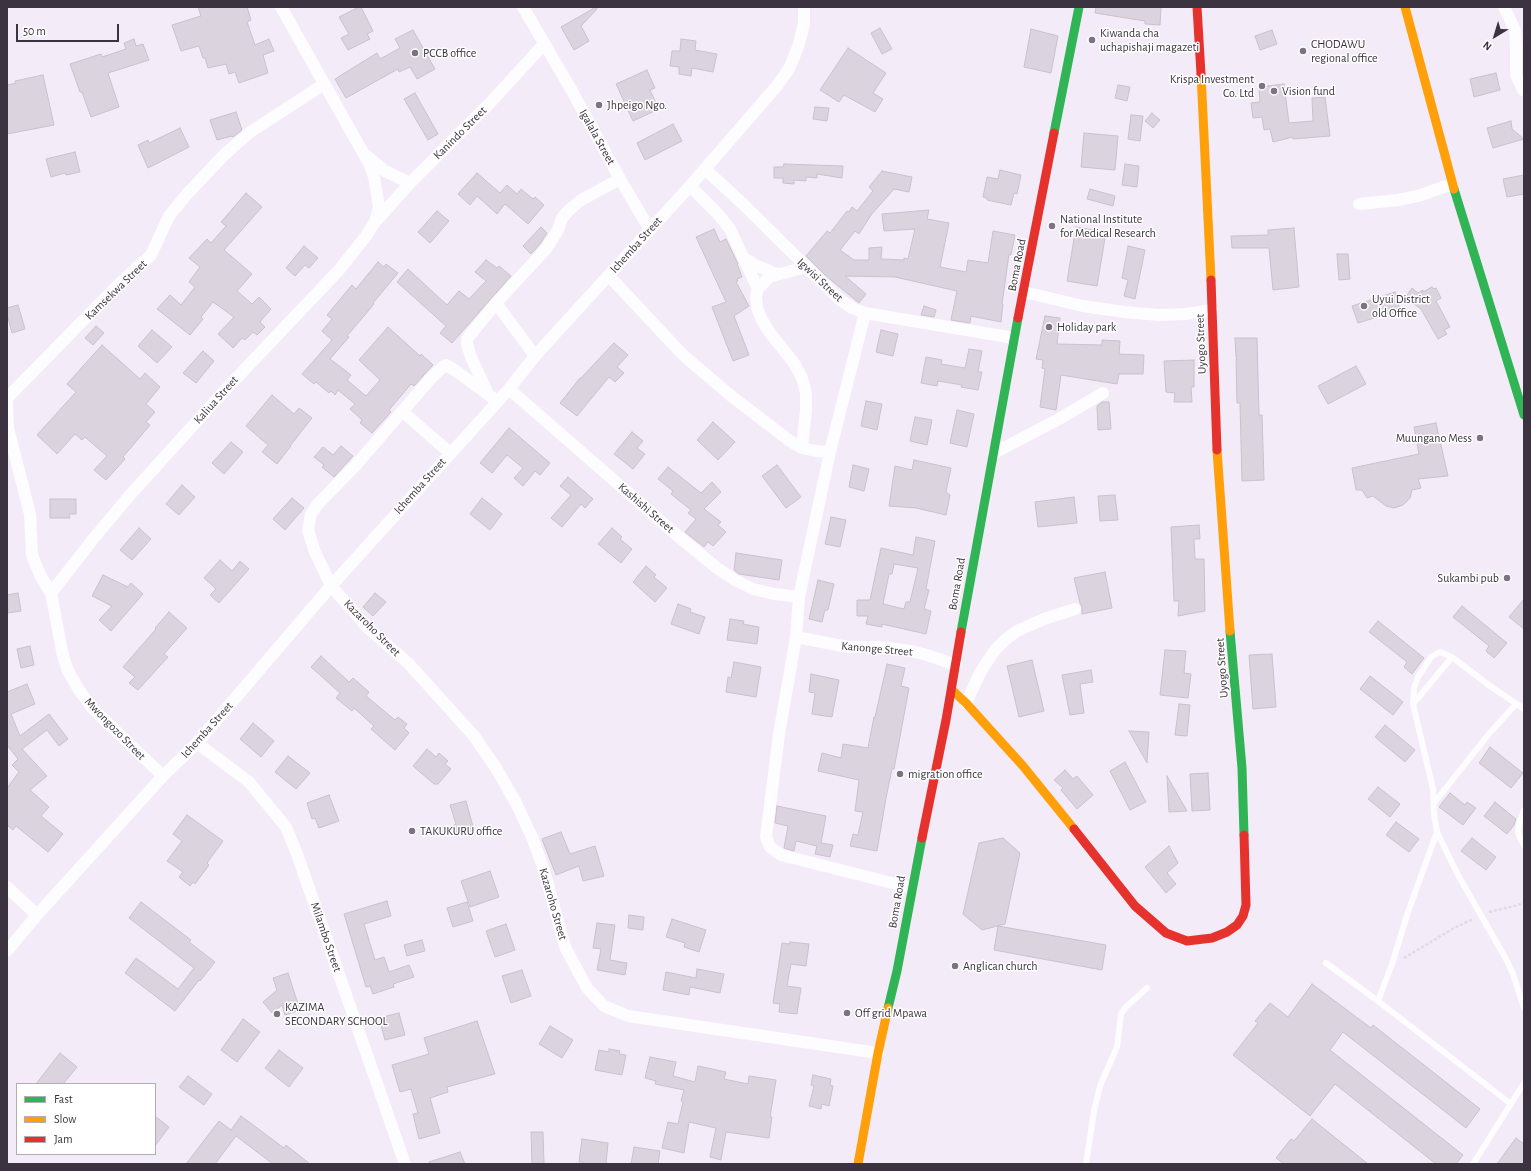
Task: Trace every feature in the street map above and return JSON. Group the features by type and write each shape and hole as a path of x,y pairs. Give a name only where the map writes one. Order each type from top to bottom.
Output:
{"main road":[{"name":"Boma Road","path":"858,1164 878,1053 897,971 912,888 952,690 971,571 994,453 1014,338 1079,7"},
{"name":"Uyogo Street","path":"952,690 966,703 1008,749 1043,790 1135,906 1166,933 1187,941 1212,938 1228,932 1237,925 1243,916 1246,905 1242,768 1217,449 1209,223 1196,7"},
{"path":"1405,7 1452,184 1524,415"}],"street":[{"path":"281,7 366,156 385,171 410,183"},
{"name":"Igalala Street","path":"523,7 650,230"},
{"name":"Ichemba Street","path":"7,951 37,914 163,776 198,743 331,586 450,453 493,398 509,389 536,356 690,186 776,87 789,69 798,47 804,24 804,7"},
{"path":"1504,7 1515,30 1516,75 1524,89"},
{"name":"Kanindo Street","path":"375,222 410,183 473,121 544,44"},
{"name":"Kamsekwa Street","path":"7,399 119,284 151,255 169,216 187,194 225,154 249,134 324,84"},
{"name":"Kaliua Street","path":"51,592 130,495 228,387 339,270 366,236 375,222 379,207 374,177 366,156"},
{"name":"Igwisi Street","path":"705,169 744,205 838,298 852,308 865,313 1014,338"},
{"path":"493,398 466,344 467,339 496,303 546,249 558,230 562,218 569,210 582,200 620,179"},
{"path":"1359,204 1398,200 1418,196 1452,184"},
{"path":"690,186 730,229 758,289"},
{"path":"744,258 755,265 777,274"},
{"path":"802,448 806,410 806,393 802,378 794,363 770,333 762,320 757,308 756,296 758,289 769,277 806,267"},
{"path":"609,276 657,329 693,364 730,395 777,432 802,448 816,452 830,452"},
{"path":"1024,292 1083,306 1124,312 1159,315 1186,314 1212,310"},
{"path":"496,303 536,356"},
{"path":"865,313 830,452 799,597 796,637 772,776 766,837 770,847 781,854 912,888"},
{"name":"Kazaroho Street","path":"493,398 456,371 446,365 444,366 436,373 355,466 318,504 311,514 308,530 315,552 331,586 369,629 409,664 474,736 496,768 516,803 532,837 544,870 565,948 587,988 604,1006 628,1016 878,1053"},
{"name":"Kashishi Street","path":"509,389 673,532 717,568 735,580 753,589 774,594 799,597"},
{"path":"994,453 1059,419 1103,393"},
{"name":"Mwongozo Street","path":"7,399 8,428 30,514 32,555 40,575 51,592 63,656 68,671 79,690 93,709 163,776"},
{"path":"403,412 450,453"},
{"path":"966,703 981,671 995,650 1005,640 1017,631 1075,609"},
{"name":"Kanonge Street","path":"796,637 848,647 881,647 911,651 956,665"},
{"name":"Milambo Street","path":"198,743 249,782 286,827 297,854 405,1164"},
{"path":"7,886 37,914"}],"lane":[{"path":"1524,709 1490,686 1452,657 1440,652 1431,657 1418,677 1414,688 1413,704 1433,789 1438,832 1448,857 1506,959 1513,974 1524,1008"},
{"path":"1413,704 1452,657"},
{"path":"1434,803 1488,735 1516,704"},
{"path":"1524,810 1518,831 1524,845"},
{"path":"1378,1001 1392,964 1408,912 1438,832"},
{"path":"1326,963 1378,1001 1511,1104"},
{"path":"1086,1164 1094,1111 1100,1086 1117,1046 1121,1014 1126,1006 1147,988"},
{"path":"1473,1164 1524,1083"}],"path":[{"path":"1392,964 1454,928 1482,915 1524,902"}],"building":[{"path":"198,7 247,7 251,20 247,22 255,45 269,39 274,51 263,55 268,73 239,83 235,72 229,74 226,64 208,68 199,46 181,51 172,25 201,16"},
{"path":"361,7 373,31 367,34 370,39 348,50 341,38 349,34 339,17"},
{"path":"596,7 597,9 581,26 589,41 574,50 561,27"},
{"path":"1096,7 1161,7 1160,25 1145,24 1145,21 1095,13"},
{"path":"880,28 892,49 882,54 871,33"},
{"path":"1031,29 1058,36 1051,73 1024,67"},
{"path":"413,30 435,69 417,79 410,67 399,72 398,69 346,98 335,79 377,53 380,59 400,48 395,39"},
{"path":"1272,30 1277,44 1260,50 1255,36"},
{"path":"134,39 136,46 143,44 149,60 108,73 119,107 91,117 70,64 101,54 102,57 126,49 124,43"},
{"path":"681,39 696,41 695,50 717,54 713,72 692,68 691,76 679,74 679,67 670,66 672,51 680,51"},
{"path":"848,48 886,73 873,93 883,99 875,112 844,95 839,102 820,90"},
{"path":"647,70 655,88 650,90 659,109 633,121 616,84"},
{"path":"1496,73 1500,90 1474,97 1470,79"},
{"path":"43,75 54,125 7,134 7,85 16,83 15,81"},
{"path":"1284,84 1289,123 1313,121 1312,98 1325,97 1330,136 1293,139 1293,137 1273,142 1270,129 1264,130 1262,117 1253,118 1251,103 1260,102 1259,87"},
{"path":"1118,85 1130,87 1127,101 1115,98"},
{"path":"415,93 438,134 428,140 404,99"},
{"path":"815,107 829,108 827,121 813,119"},
{"path":"236,112 242,130 233,137 217,140 210,120"},
{"path":"1152,113 1160,120 1153,128 1145,121"},
{"path":"1131,115 1143,116 1140,141 1128,139"},
{"path":"1511,121 1512,129 1524,139 1493,148 1487,128"},
{"path":"673,124 682,141 645,160 637,143"},
{"path":"180,128 189,147 148,168 138,145 148,140 149,143"},
{"path":"1084,133 1118,136 1115,170 1081,167"},
{"path":"75,152 80,172 66,175 65,173 51,177 46,159"},
{"path":"784,164 843,166 842,178 817,174 817,178 806,177 806,181 794,180 794,184 783,183 783,178 774,178 774,167 783,167"},
{"path":"1125,164 1139,166 1137,187 1122,185"},
{"path":"1000,170 1021,175 1017,194 1014,193 1011,205 987,200 987,198 983,197 987,177 998,179"},
{"path":"882,171 912,177 909,192 894,189 871,215 859,234 855,231 840,250 854,260 869,260 869,248 882,247 881,259 908,259 915,229 884,231 882,214 929,210 927,219 949,223 940,267 966,272 968,260 988,263 993,231 1015,235 1011,255 1009,254 1001,322 971,316 970,323 951,320 957,291 895,277 845,276 866,294 859,303 825,275 806,256 827,231 830,233 847,211 849,212 852,207 857,211 873,191 869,187"},
{"path":"477,173 500,193 507,185 517,194 521,189 533,199 535,197 544,205 528,224 505,204 497,214 477,196 470,205 458,194"},
{"path":"1524,175 1524,194 1507,197 1503,179"},
{"path":"1090,189 1115,196 1113,206 1087,199"},
{"path":"246,193 262,207 224,250 252,274 237,291 252,304 259,297 271,309 260,322 265,327 257,335 253,332 245,340 242,338 233,348 218,334 234,317 213,302 201,317 203,319 190,335 157,309 170,295 181,305 195,287 189,282 200,267 189,258 207,239 211,243 226,226 221,222"},
{"path":"437,211 449,221 430,243 418,232"},
{"path":"541,227 547,233 531,254 523,246"},
{"path":"1076,227 1106,232 1097,286 1067,281"},
{"path":"1294,228 1299,287 1273,290 1269,248 1232,248 1231,236 1268,235 1268,230"},
{"path":"714,229 720,242 726,239 738,264 742,277 737,279 738,281 736,282 749,306 734,316 749,355 733,361 712,307 726,302 696,237"},
{"path":"304,246 318,258 309,268 305,265 295,276 286,268"},
{"path":"1128,246 1145,250 1135,299 1124,296 1128,280 1122,278"},
{"path":"1337,254 1348,254 1350,279 1339,280"},
{"path":"486,260 497,268 499,266 511,276 452,343 440,333 446,326 397,282 408,269 447,305 459,291 469,299 486,281 475,272"},
{"path":"378,262 384,267 386,264 398,273 347,336 349,337 330,359 351,375 347,380 366,396 380,380 359,360 388,327 420,356 421,354 433,365 414,386 411,384 389,410 391,412 372,433 360,423 362,420 350,409 355,404 338,390 335,395 331,391 329,393 316,382 314,384 302,374 332,340 322,331 332,319 327,315 352,285 356,289"},
{"path":"1432,287 1433,289 1436,288 1441,298 1436,301 1450,327 1444,330 1447,334 1438,339 1421,309 1405,298 1412,288 1418,293"},
{"path":"1395,292 1400,310 1358,323 1352,306"},
{"path":"18,305 25,329 12,333 7,308"},
{"path":"924,306 936,310 934,317 921,315"},
{"path":"1045,316 1060,318 1057,344 1102,345 1102,340 1120,341 1119,354 1144,355 1143,374 1119,374 1117,384 1061,375 1056,410 1040,407 1045,369 1042,368 1043,360 1036,359"},
{"path":"96,326 104,333 93,345 85,338"},
{"path":"152,330 172,347 157,363 138,346"},
{"path":"881,330 898,334 893,356 876,352"},
{"path":"1235,338 1257,338 1259,415 1262,415 1264,480 1242,481 1240,403 1237,403 1237,358"},
{"path":"614,343 628,355 617,367 624,373 615,382 609,377 577,416 560,403 580,378"},
{"path":"102,345 140,379 145,373 160,387 146,404 155,412 146,422 150,425 123,457 125,459 106,480 94,470 107,456 85,437 82,440 75,434 57,454 37,435 76,392 67,384"},
{"path":"969,349 982,351 978,372 982,372 978,390 961,387 962,385 938,381 937,386 921,383 926,357 942,360 941,364 965,368"},
{"path":"203,351 214,361 196,383 183,373"},
{"path":"1194,360 1194,387 1191,387 1192,402 1174,402 1175,393 1166,392 1164,361"},
{"path":"1356,366 1366,384 1328,404 1318,386"},
{"path":"272,395 294,414 299,408 312,418 277,464 262,452 268,445 246,426"},
{"path":"866,401 882,404 877,430 861,426"},
{"path":"1102,402 1109,402 1111,429 1098,430 1097,406"},
{"path":"957,410 974,414 967,447 950,443"},
{"path":"915,417 932,420 927,445 910,441"},
{"path":"713,422 735,442 718,460 697,440"},
{"path":"1436,423 1448,476 1418,479 1421,488 1412,490 1410,498 1403,505 1394,508 1386,506 1373,496 1367,498 1362,490 1356,490 1352,468 1419,454 1414,427"},
{"path":"509,428 550,463 540,475 535,471 523,486 514,478 523,468 507,455 492,473 480,463"},
{"path":"632,432 643,441 637,448 645,454 633,469 614,454"},
{"path":"231,442 243,452 224,474 212,463"},
{"path":"341,446 353,456 334,477 322,467 324,465 314,457 323,447 333,455"},
{"path":"914,460 951,468 946,492 950,495 946,515 916,508 889,506 895,466 912,470"},
{"path":"777,465 801,497 786,508 762,476"},
{"path":"853,465 869,469 864,491 849,487"},
{"path":"668,467 701,493 712,482 721,492 704,509 721,522 718,525 726,532 713,546 708,542 704,547 685,532 696,519 688,513 691,510 671,494 673,491 658,479"},
{"path":"568,477 593,499 585,508 581,504 562,527 551,518 571,495 560,486"},
{"path":"182,485 195,497 179,515 166,504"},
{"path":"1115,495 1118,520 1100,521 1098,496"},
{"path":"1074,497 1077,523 1038,527 1035,502"},
{"path":"292,498 304,508 285,530 273,519"},
{"path":"482,498 502,514 490,530 470,514"},
{"path":"50,499 76,499 76,514 69,514 70,518 50,518"},
{"path":"831,517 846,520 840,547 825,544"},
{"path":"1199,525 1200,539 1194,539 1195,559 1204,559 1205,611 1178,616 1179,601 1174,601 1171,527"},
{"path":"139,528 151,539 132,560 120,550"},
{"path":"612,528 622,537 620,539 632,549 621,563 598,544"},
{"path":"916,537 935,541 926,589 929,590 924,609 931,611 926,634 882,624 882,627 866,624 868,616 857,616 857,600 870,600 881,548 913,555","holes":["894,564 918,568 910,602 906,602 904,609 883,604 889,574 892,574"]},
{"path":"736,553 782,560 779,580 739,574 734,570"},
{"path":"220,560 232,571 240,561 249,569 219,603 210,595 216,589 204,578"},
{"path":"646,566 656,575 654,577 667,588 655,602 633,582"},
{"path":"1105,572 1112,608 1082,614 1082,607 1074,578"},
{"path":"103,575 128,587 131,583 143,594 111,631 99,620 112,606 92,596"},
{"path":"818,580 834,584 828,610 825,610 822,622 809,619"},
{"path":"18,593 21,611 8,613 7,595"},
{"path":"375,593 386,602 373,616 363,607"},
{"path":"1524,599 1524,629 1509,617"},
{"path":"678,604 691,609 690,612 705,617 699,634 671,624"},
{"path":"1462,606 1507,643 1494,658 1486,651 1489,646 1453,617"},
{"path":"169,612 187,628 164,654 168,657 138,690 129,683 135,677 123,667"},
{"path":"730,619 744,621 743,624 759,627 757,644 727,640"},
{"path":"1378,621 1424,658 1412,674 1404,667 1407,662 1369,632"},
{"path":"30,646 34,665 21,668 17,649"},
{"path":"1165,650 1186,651 1184,673 1191,674 1188,698 1160,695"},
{"path":"1272,654 1276,707 1253,709 1249,655"},
{"path":"321,656 349,682 353,678 369,692 366,696 395,720 398,717 407,724 404,728 409,733 395,750 371,729 374,726 354,708 352,711 336,698 340,693 311,667"},
{"path":"1032,660 1044,711 1019,717 1007,666"},
{"path":"734,662 761,667 756,697 726,692 728,677 731,678"},
{"path":"887,664 905,668 901,686 909,688 894,769 892,769 886,798 877,851 850,846 853,834 858,835 863,812 855,811 859,780 818,771 822,753 841,758 843,744 868,748"},
{"path":"1091,670 1093,682 1080,684 1084,713 1070,715 1062,675"},
{"path":"811,674 839,680 832,717 812,714 815,693 809,692"},
{"path":"1370,676 1403,702 1393,715 1360,689"},
{"path":"27,684 35,704 11,714 20,736 49,714 68,739 59,746 47,730 22,749 47,776 30,790 49,807 41,816 63,834 48,852 16,826 13,830 7,825 7,788 19,772 12,765 18,759 7,745 7,692"},
{"path":"1179,704 1190,705 1187,736 1175,735"},
{"path":"253,723 274,741 261,757 240,739"},
{"path":"1385,725 1415,750 1405,762 1375,737"},
{"path":"1129,731 1149,732 1147,763"},
{"path":"1490,747 1523,773 1511,788 1479,763"},
{"path":"427,749 436,757 439,753 448,761 445,764 451,769 438,784 434,784 413,766"},
{"path":"288,756 310,773 296,789 275,772"},
{"path":"1125,762 1146,802 1130,810 1110,771"},
{"path":"1065,770 1073,779 1077,776 1093,795 1077,809 1061,790 1063,788 1054,780"},
{"path":"1208,773 1210,810 1192,811 1190,774"},
{"path":"1167,776 1187,811 1169,812"},
{"path":"1378,787 1400,804 1390,817 1368,799"},
{"path":"1450,793 1465,805 1467,802 1476,808 1463,825 1439,807"},
{"path":"329,795 339,821 319,828 315,818 312,819 307,803"},
{"path":"466,801 474,830 457,835 454,825 456,824 450,805"},
{"path":"1495,802 1516,819 1514,825 1507,834 1484,816"},
{"path":"777,806 826,816 821,843 833,845 830,857 815,854 817,846 796,841 794,851 784,848 788,826 775,823"},
{"path":"187,815 223,841 207,863 209,865 195,884 193,882 190,886 179,877 183,872 167,861 182,841 173,834"},
{"path":"1396,822 1419,839 1409,852 1386,835"},
{"path":"561,832 570,854 595,846 604,876 583,881 579,866 556,875 542,839"},
{"path":"1003,838 1020,853 1005,924 982,930 963,914 979,843"},
{"path":"1472,838 1496,857 1486,870 1461,851"},
{"path":"1169,846 1178,863 1167,873 1176,884 1166,893 1145,867"},
{"path":"490,871 499,897 470,907 461,881"},
{"path":"387,901 391,916 364,924 375,960 384,957 389,972 409,965 414,977 393,984 394,987 373,994 370,986 366,987 344,914"},
{"path":"141,902 191,940 189,942 215,962 175,1011 125,973 136,958 178,989 194,968 129,918"},
{"path":"467,902 473,921 453,927 447,908"},
{"path":"629,915 644,917 643,930 628,928"},
{"path":"672,919 706,930 699,952 684,947 685,943 666,937"},
{"path":"597,923 615,925 610,960 627,963 625,975 597,970 601,949 593,948"},
{"path":"506,924 515,950 495,957 486,931"},
{"path":"998,926 1106,945 1102,970 994,950"},
{"path":"422,940 425,951 407,956 404,945"},
{"path":"790,942 809,944 806,966 791,964 787,986 801,988 797,1014 779,1012 780,1004 773,1003 782,943 790,944"},
{"path":"697,969 724,974 720,993 690,987 689,995 663,990 666,972 696,978"},
{"path":"522,970 531,996 511,1003 502,976"},
{"path":"288,973 300,1010 285,1015 282,1005 272,1013 263,1002 277,990 273,978"},
{"path":"1312,984 1371,1028 1373,1025 1480,1109 1466,1128 1343,1032 1330,1050 1463,1155 1456,1164 1436,1164 1335,1084 1310,1116 1233,1055 1258,1023 1255,1021 1270,1003 1288,1017"},
{"path":"399,1013 405,1035 385,1040 379,1018"},
{"path":"243,1019 260,1032 237,1062 221,1050"},
{"path":"477,1021 495,1074 447,1087 448,1092 430,1098 440,1133 419,1139 413,1114 418,1113 411,1089 400,1092 392,1065 429,1054 424,1038"},
{"path":"550,1026 573,1040 562,1058 539,1044"},
{"path":"609,1049 620,1051 619,1054 626,1055 622,1075 595,1070 599,1050 609,1052"},
{"path":"279,1050 303,1068 289,1087 265,1068"},
{"path":"60,1053 77,1067 64,1083 37,1083"},
{"path":"650,1057 676,1062 673,1076 695,1082 698,1066 726,1072 724,1079 748,1084 749,1076 776,1080 770,1117 772,1117 769,1138 726,1132 721,1160 710,1157 716,1128 689,1122 684,1153 662,1148 668,1122 678,1124 684,1090 655,1084 656,1081 645,1078"},
{"path":"813,1075 831,1079 830,1085 833,1086 829,1106 822,1104 821,1109 809,1106 814,1086 811,1085"},
{"path":"188,1076 212,1094 204,1105 179,1087"},
{"path":"241,1116 284,1148 286,1145 310,1164 273,1164 236,1136 215,1164 186,1164 219,1121 231,1130"},
{"path":"156,1117 169,1127 156,1145"},
{"path":"1312,1119 1368,1164 1284,1164 1276,1158 1291,1139 1294,1141"},
{"path":"531,1132 543,1132 544,1164 532,1164"},
{"path":"1516,1138 1524,1144 1524,1164 1497,1164"},
{"path":"582,1139 608,1143 606,1164 583,1164 583,1162 579,1162"},
{"path":"634,1147 660,1151 658,1164 631,1164"},
{"path":"460,1152 465,1164 429,1164 429,1162"}],"traffic: fast":[{"path":"1054,133 1079,7"},
{"path":"1454,189 1524,415"},
{"path":"961,632 1018,318"},
{"path":"1230,631 1242,768 1244,835"},
{"path":"888,1008 897,971 922,838"}],"traffic: slow":[{"path":"1405,7 1454,189"},
{"path":"1201,74 1211,280"},
{"path":"1217,450 1230,631"},
{"path":"952,690 966,703 1023,766 1074,829"},
{"path":"858,1164 878,1053 888,1008"}],"traffic: jam":[{"path":"1197,7 1201,74"},
{"path":"1018,318 1054,133"},
{"path":"1211,280 1217,450"},
{"path":"922,838 946,720 961,632"},
{"path":"1074,829 1135,906 1166,933 1187,941 1212,938 1227,932 1237,925 1243,916 1246,905 1244,835"}],"place":[{"name":"Kiwanda cha uchapishaji magazeti","path":"1092,40"},
{"name":"CHODAWU regional office","path":"1303,51"},
{"name":"PCCB office","path":"415,53"},
{"name":"Krispa Investment Co. Ltd","path":"1262,86"},
{"name":"Vision fund","path":"1274,91"},
{"name":"Jhpeigo Ngo.","path":"599,105"},
{"name":"National Institute for Medical Research","path":"1052,226"},
{"name":"Uyui District old Office","path":"1364,306"},
{"name":"Holiday park","path":"1049,327"},
{"name":"Muungano Mess","path":"1480,438"},
{"name":"Sukambi pub","path":"1507,578"},
{"name":"migration office","path":"900,774"},
{"name":"TAKUKURU office","path":"412,831"},
{"name":"Anglican church","path":"955,966"},
{"name":"Off grid Mpawa","path":"847,1013"},
{"name":"KAZIMA SECONDARY SCHOOL","path":"277,1014"}]}
